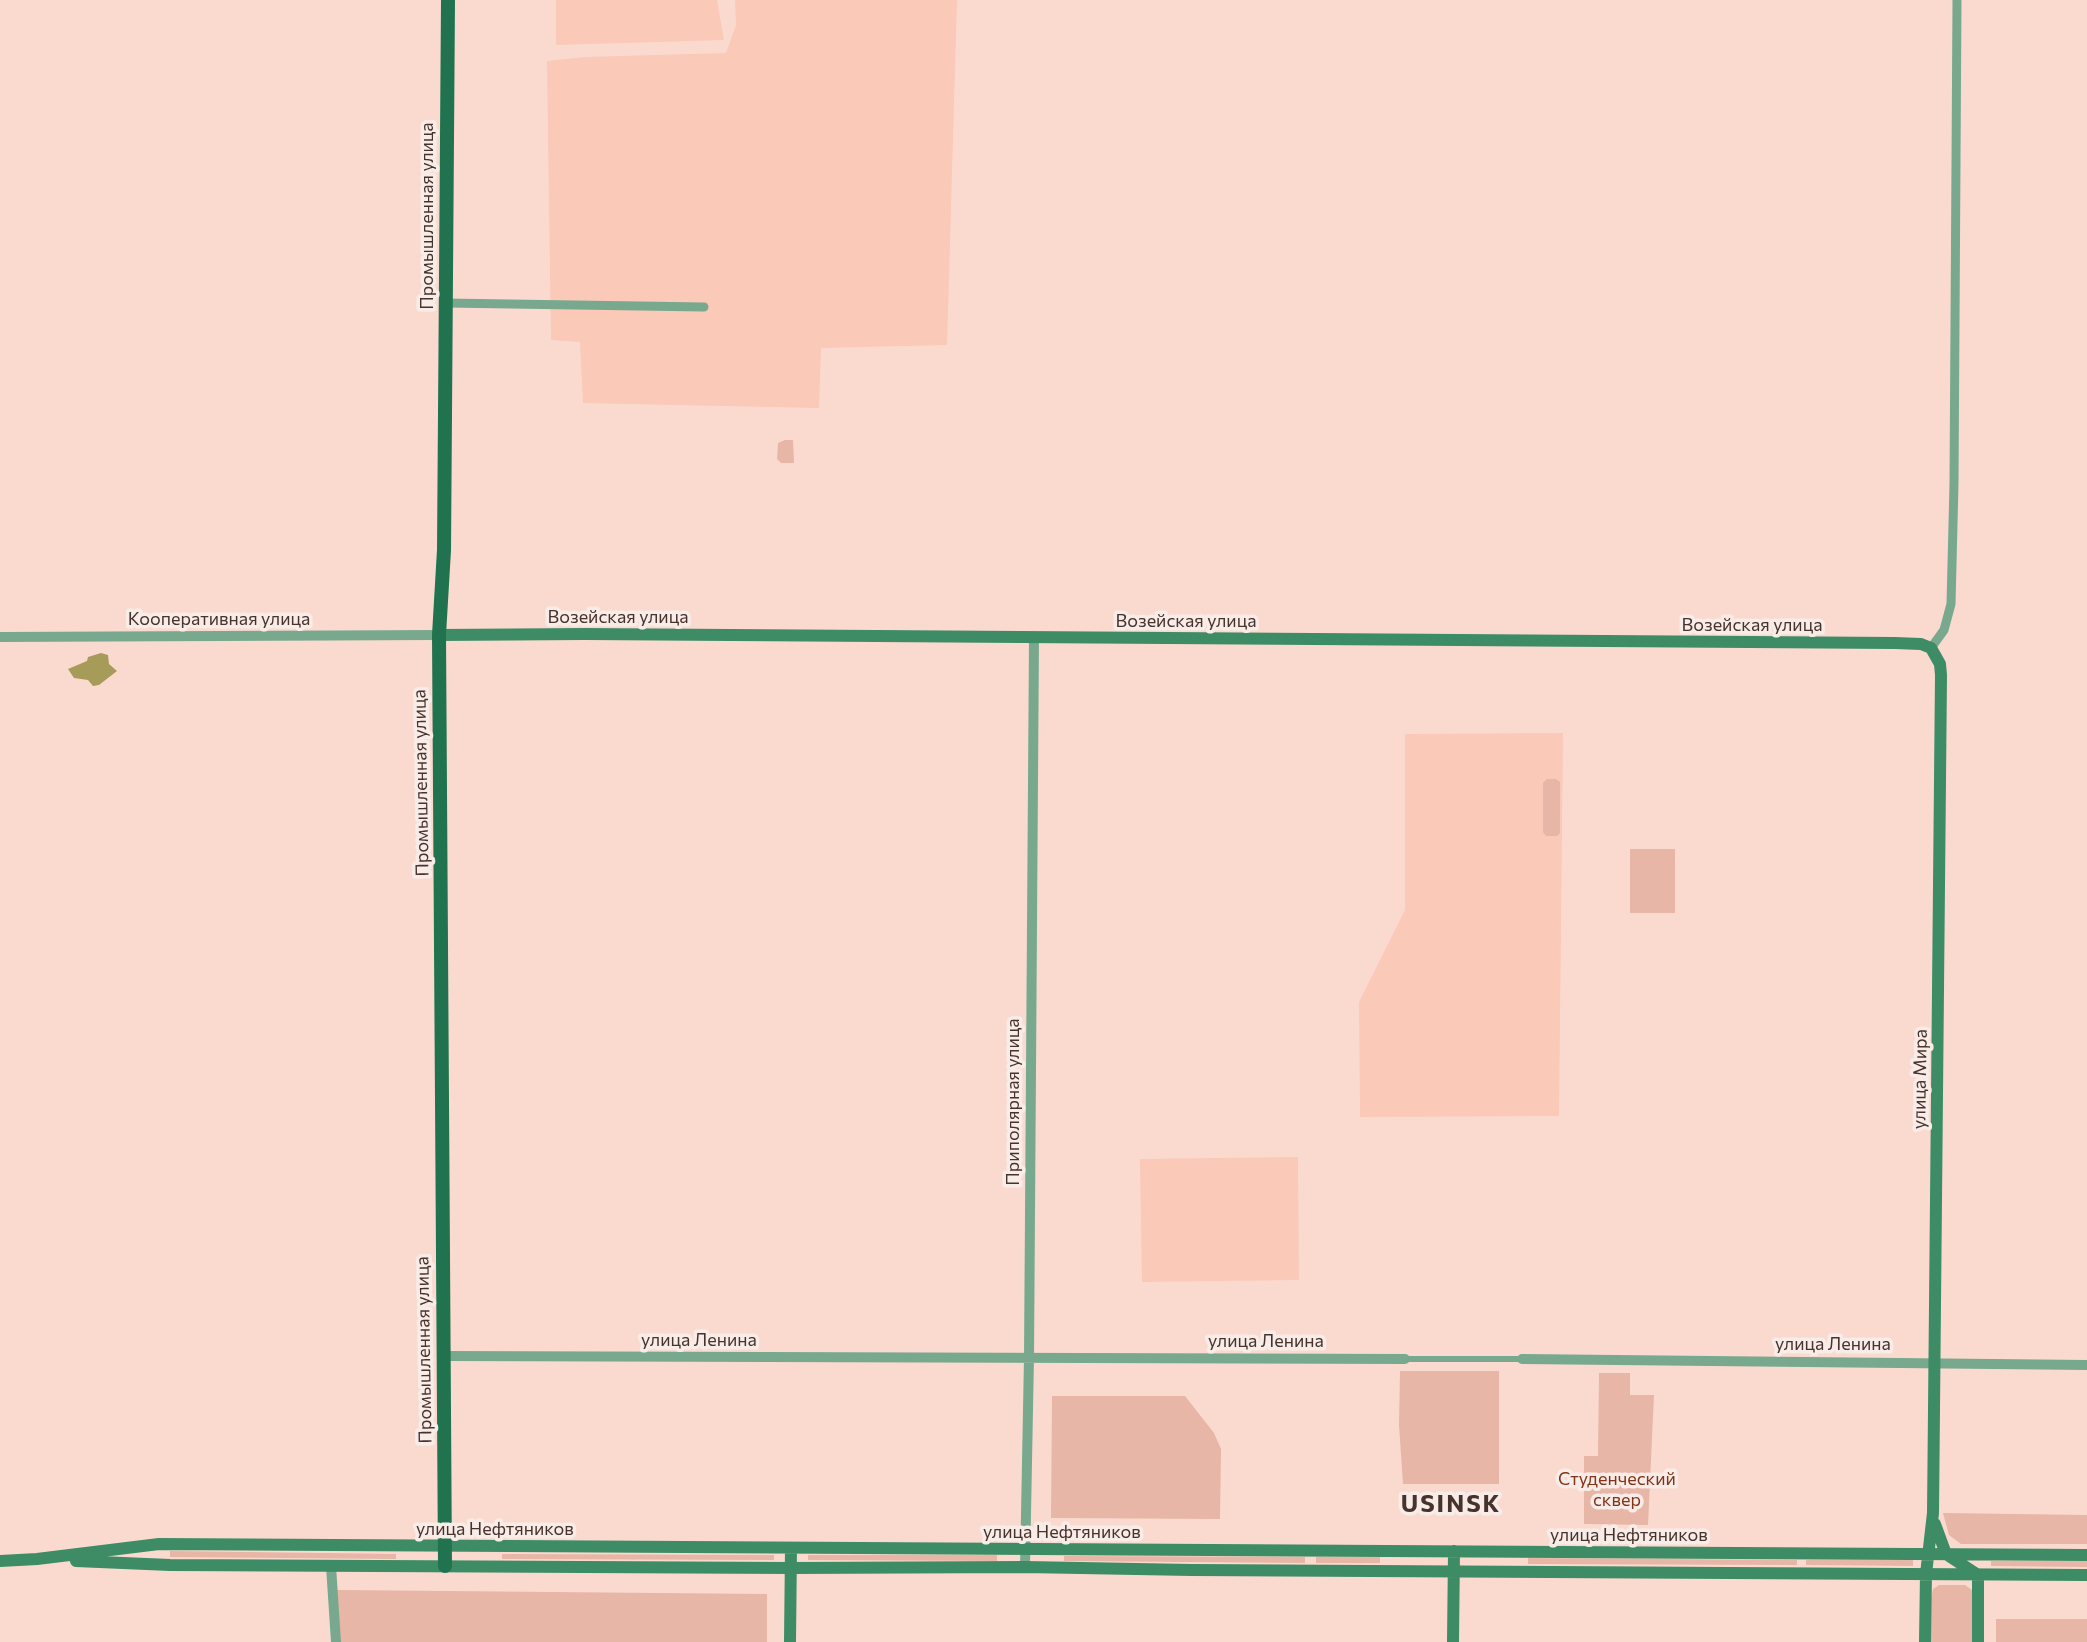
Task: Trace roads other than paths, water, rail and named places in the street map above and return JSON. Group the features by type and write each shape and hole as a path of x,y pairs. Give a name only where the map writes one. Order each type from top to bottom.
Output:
{"main road":[{"name":"Промышленная улица","path":"445,1566 439,635 444,550 448,0"},
{"name":"Возейская улица","path":"439,635 1895,643 1921,644 1931,648"},
{"name":"улица Мира","path":"1925,1642 1926,1574 1933,1513 1941,675 1940,664 1931,648"},
{"name":"улица Мира","path":"1933,1513 1937,1535 1946,1554"},
{"name":"улица Нефтяников","path":"0,1561 159,1544 2087,1555"},
{"path":"790,1548 790,1642"},
{"path":"1453,1642 1454,1551"},
{"path":"1801,1553 1801,1574"},
{"path":"1946,1554 1978,1575 1978,1642"},
{"name":"улица Нефтяников","path":"37,1559 160,1565 1025,1567 2087,1575"}],"street":[{"path":"1931,648 1944,630 1951,604 1957,0"},
{"path":"446,303 704,307"},
{"name":"Кооперативная улица","path":"0,637 439,635"},
{"name":"Приполярная улица","path":"1025,1567 1034,637"},
{"name":"улица Ленина","path":"444,1356 1522,1359 2087,1365"},
{"path":"331,1566 336,1642"}],"district":[{"name":"USINSK","path":"1451,1504"}],"park label":[{"name":"Студенческий сквер","path":"1617,1489"}]}
